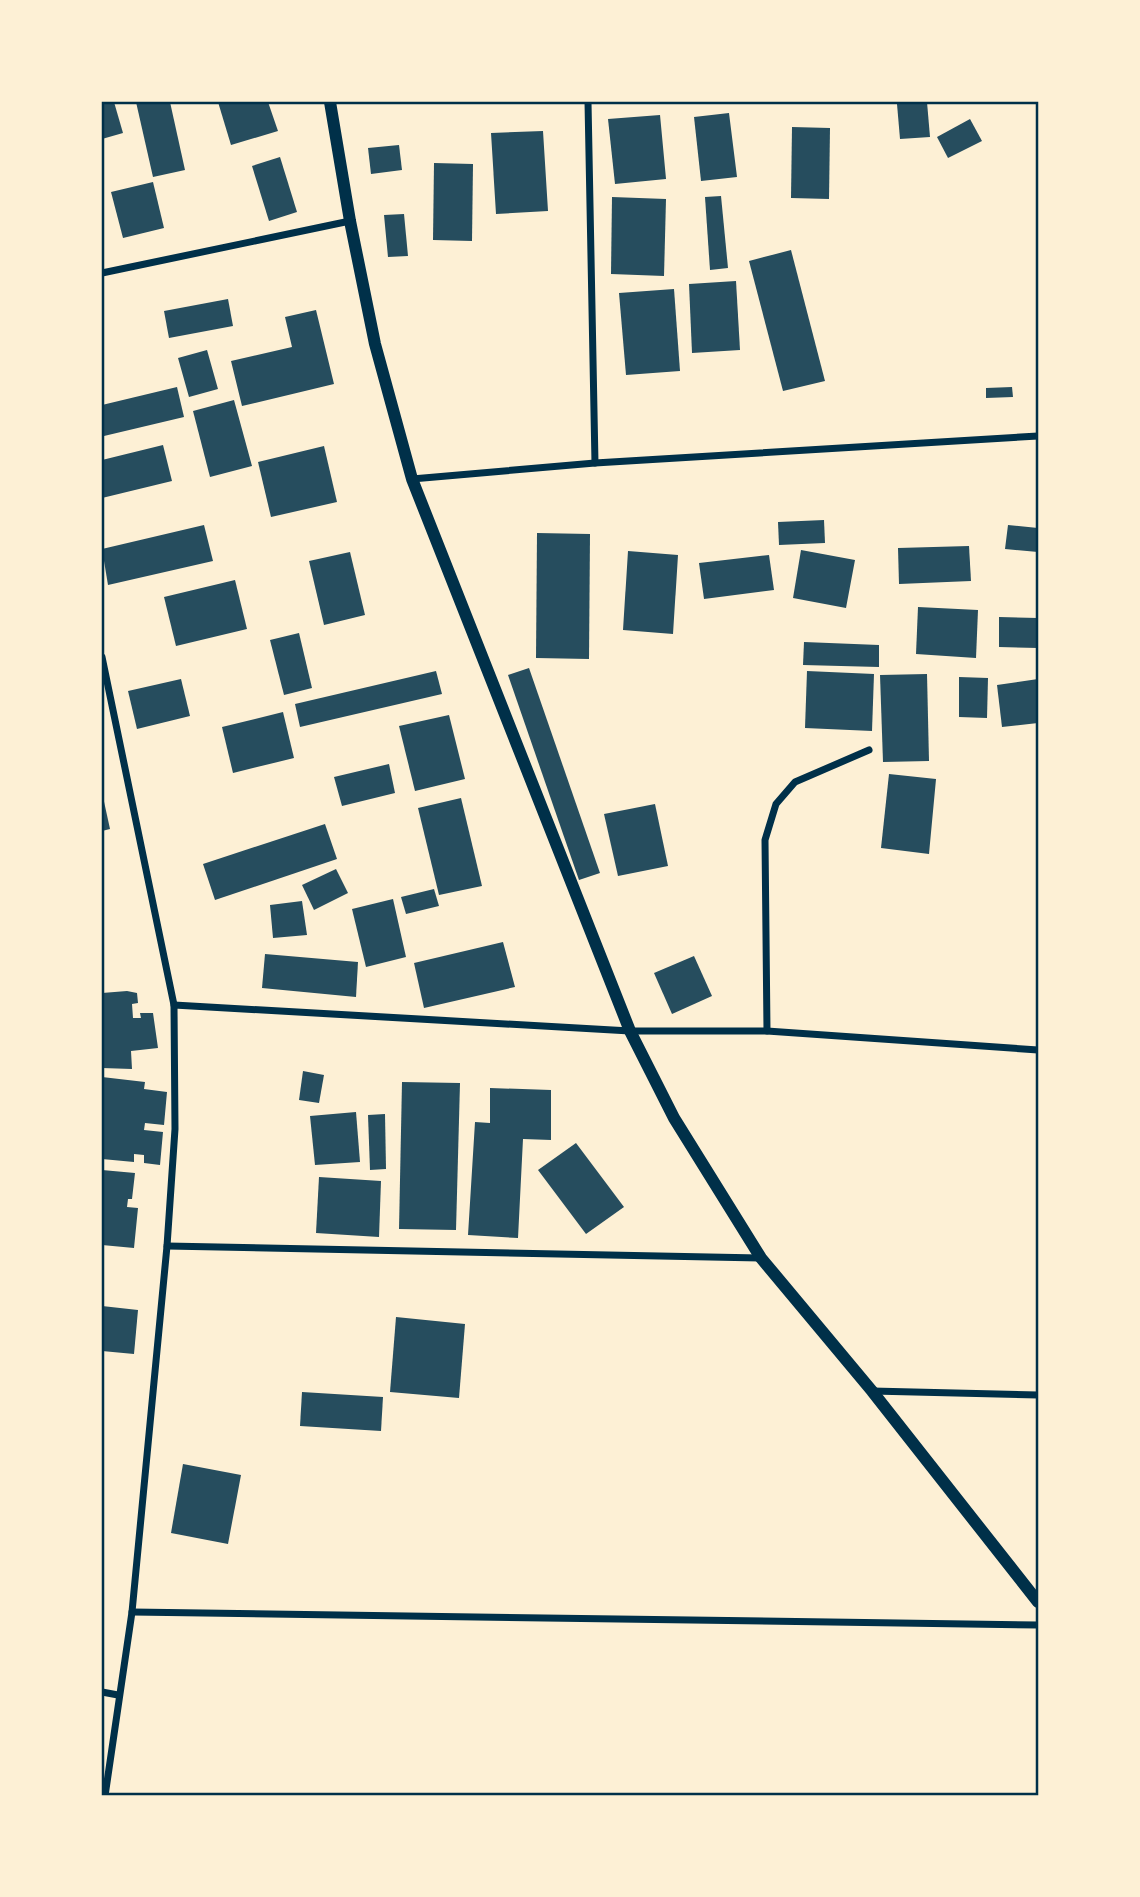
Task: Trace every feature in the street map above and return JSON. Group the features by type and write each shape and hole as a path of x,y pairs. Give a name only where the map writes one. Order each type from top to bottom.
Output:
{"street":[{"path":"330,102 375,344 412,479 631,1031 674,1118 761,1258 872,1391 1038,1602"},
{"path":"588,102 595,463"},
{"path":"102,273 350,221"},
{"path":"412,479 595,463 1038,436"},
{"path":"102,657 174,1005 175,1129 167,1246 132,1612 118,1695 106,1796"},
{"path":"767,1031 765,840 776,804 794,782 869,750"},
{"path":"174,1005 631,1031 767,1031 1038,1050"},
{"path":"167,1246 761,1258"},
{"path":"872,1391 1038,1395"},
{"path":"132,1612 1038,1625"},
{"path":"102,1692 118,1695"}],"building":[{"path":"102,102 114,102 123,133 102,139"},
{"path":"136,102 170,102 185,170 153,177"},
{"path":"218,102 268,102 278,131 231,145"},
{"path":"927,102 930,137 900,139 897,104"},
{"path":"729,113 737,177 701,181 694,117"},
{"path":"660,115 666,179 615,184 608,119"},
{"path":"970,119 982,141 948,158 937,137"},
{"path":"792,127 830,128 829,199 791,198"},
{"path":"543,131 548,211 496,214 491,133"},
{"path":"399,145 402,170 371,174 368,148"},
{"path":"280,157 297,212 269,221 252,166"},
{"path":"434,163 473,164 472,241 433,240"},
{"path":"153,182 164,228 123,238 111,192"},
{"path":"721,196 728,268 710,270 705,197"},
{"path":"612,197 666,199 664,276 611,274"},
{"path":"404,214 408,256 388,257 384,215"},
{"path":"791,250 825,381 783,391 749,261"},
{"path":"736,281 740,350 692,353 689,284"},
{"path":"674,289 680,371 626,375 619,293"},
{"path":"228,299 233,326 169,338 164,311"},
{"path":"316,310 334,384 242,406 231,361 292,347 285,317"},
{"path":"207,350 218,389 189,397 178,358"},
{"path":"177,387 184,417 104,436 102,405"},
{"path":"1012,387 1013,397 986,398 986,388"},
{"path":"234,400 252,466 210,477 193,411"},
{"path":"163,445 172,481 102,498 102,460"},
{"path":"324,446 337,502 271,517 258,462"},
{"path":"824,520 825,543 779,545 778,522"},
{"path":"204,525 213,561 108,585 102,549"},
{"path":"1008,525 1038,528 1038,552 1005,549"},
{"path":"537,533 590,534 589,659 536,658"},
{"path":"969,546 971,581 899,584 898,548"},
{"path":"801,550 855,560 846,608 793,598"},
{"path":"628,551 678,555 673,634 623,630"},
{"path":"350,552 365,615 324,625 309,561"},
{"path":"769,555 774,590 704,599 699,563"},
{"path":"235,580 247,629 176,646 164,597"},
{"path":"918,607 978,610 976,658 916,654"},
{"path":"999,617 1038,618 1038,648 999,647"},
{"path":"299,633 312,688 284,695 270,640"},
{"path":"804,642 879,645 879,667 803,665"},
{"path":"529,668 600,873 579,880 508,675"},
{"path":"436,671 442,694 300,727 295,704"},
{"path":"807,671 874,674 872,731 805,728"},
{"path":"927,674 929,761 883,762 880,675"},
{"path":"959,677 988,678 987,718 959,717"},
{"path":"181,679 190,716 137,729 128,691"},
{"path":"1038,679 1038,723 1002,727 997,685"},
{"path":"283,712 294,758 233,773 222,727"},
{"path":"449,715 465,779 415,791 399,726"},
{"path":"389,764 395,793 342,806 334,777"},
{"path":"889,774 936,779 929,854 881,848"},
{"path":"102,797 110,829 102,831"},
{"path":"461,798 482,886 439,895 418,808"},
{"path":"655,804 668,866 618,876 604,814"},
{"path":"325,824 337,859 215,900 203,864"},
{"path":"336,869 348,893 314,910 302,885"},
{"path":"434,889 439,906 406,914 401,897"},
{"path":"393,899 406,957 366,967 352,909"},
{"path":"302,901 307,935 273,938 270,905"},
{"path":"503,942 515,987 424,1008 414,963"},
{"path":"265,954 358,962 356,997 262,988"},
{"path":"694,956 712,996 672,1014 654,973"},
{"path":"102,993 137,993 138,1003 132,1004 133,1018 141,1018 140,1013 153,1013 158,1048 131,1051 132,1069 102,1068"},
{"path":"303,1071 324,1075 319,1103 299,1100"},
{"path":"102,1077 145,1082 144,1089 167,1092 164,1125 145,1123 144,1130 163,1132 160,1165 144,1163 144,1155 134,1154 134,1162 102,1159"},
{"path":"402,1082 460,1083 456,1230 399,1229"},
{"path":"490,1088 551,1090 551,1140 523,1139 518,1238 468,1235 475,1122 490,1123"},
{"path":"356,1112 360,1162 315,1165 310,1116"},
{"path":"385,1114 386,1169 370,1170 368,1115"},
{"path":"576,1143 624,1207 586,1234 538,1170"},
{"path":"102,1170 135,1173 132,1199 128,1199 127,1207 138,1208 134,1248 102,1245"},
{"path":"319,1177 381,1181 379,1237 316,1233"},
{"path":"102,1306 138,1310 134,1354 102,1351"},
{"path":"396,1317 465,1324 459,1398 390,1392"},
{"path":"302,1392 383,1397 381,1431 300,1426"},
{"path":"183,1464 241,1475 228,1544 171,1533"}]}
